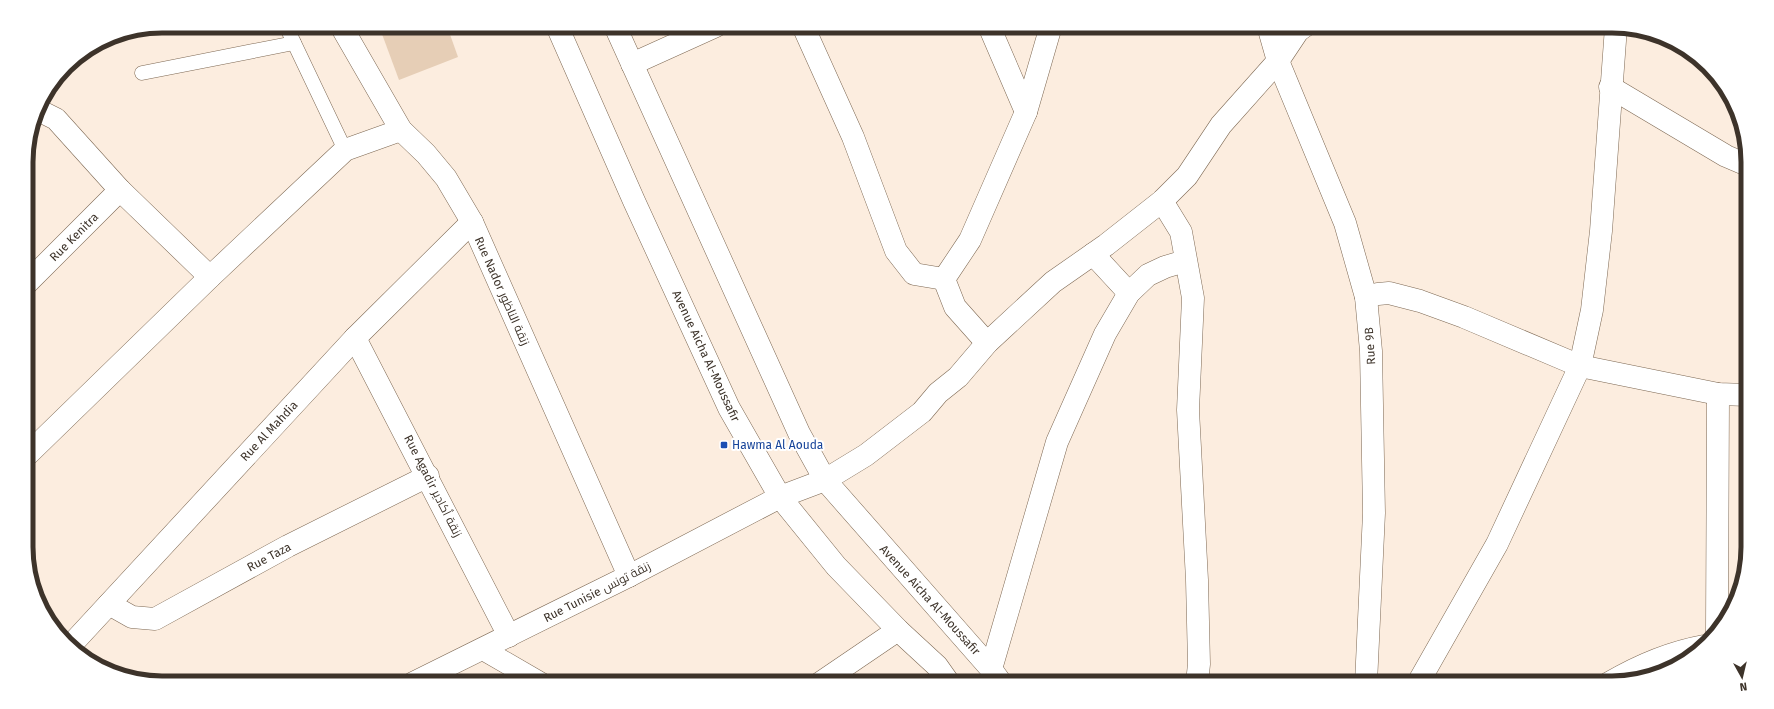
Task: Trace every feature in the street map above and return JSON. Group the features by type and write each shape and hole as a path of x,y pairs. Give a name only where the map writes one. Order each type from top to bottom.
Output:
{"street":[{"name":"Rue Nador زنقة الناظور","path":"345,33 401,130 426,154 446,178 472,222 629,576"},
{"name":"Avenue Aicha Al-Moussafir","path":"560,33 634,201 729,408 780,497 836,566 898,630 937,666 944,676"},
{"name":"Avenue Aicha Al-Moussafir","path":"618,33 799,433 825,480 996,676"},
{"path":"632,64 701,33"},
{"path":"806,33 854,137 896,251 914,274 944,279"},
{"path":"992,33 1026,112"},
{"path":"944,279 970,240 1026,112 1049,33"},
{"name":"Rue 9B","path":"1270,33 1278,61 1345,223 1366,297 1371,351 1374,513 1366,676"},
{"name":"Rue Tunisie زنقة تونس","path":"427,676 629,576 780,497 825,480 866,455 922,412 938,394 958,377 987,342 1053,282 1093,254 1162,201 1187,176 1222,125 1278,61 1297,33"},
{"path":"1422,676 1497,544 1580,366 1593,302 1615,33"},
{"path":"1610,87 1726,156 1741,162"},
{"path":"43,112 56,119 120,190 210,277"},
{"path":"33,449 210,277 345,150 401,130"},
{"name":"Rue Kenitra","path":"33,277 120,190"},
{"path":"1162,201 1181,232 1185,261 1193,298 1188,410 1197,580 1199,664 1198,676"},
{"name":"Rue Al Mahdia","path":"75,642 355,338 472,222"},
{"path":"1093,254 1129,293"},
{"path":"996,676 1057,442 1106,334 1129,293 1148,275 1165,267 1185,261"},
{"path":"944,279 955,307 987,342"},
{"path":"1366,297 1388,293 1420,301 1464,317 1580,366 1718,394 1741,395"},
{"name":"Rue Agadir زنقة أكادير","path":"355,338 428,476 509,636"},
{"path":"1717,622 1718,394"},
{"name":"Rue Taza","path":"109,604 132,617 155,619 288,546 428,476"},
{"path":"830,676 898,630"},
{"path":"482,649 529,676"},
{"path":"1622,676 1668,662 1681,656"}],"lane":[{"path":"289,33 345,150"},
{"path":"142,73 294,43"}],"building":[{"path":"382,33 449,33 458,57 399,80"}],"place":[{"name":"Hawma Al Aouda","path":"724,445"}]}
